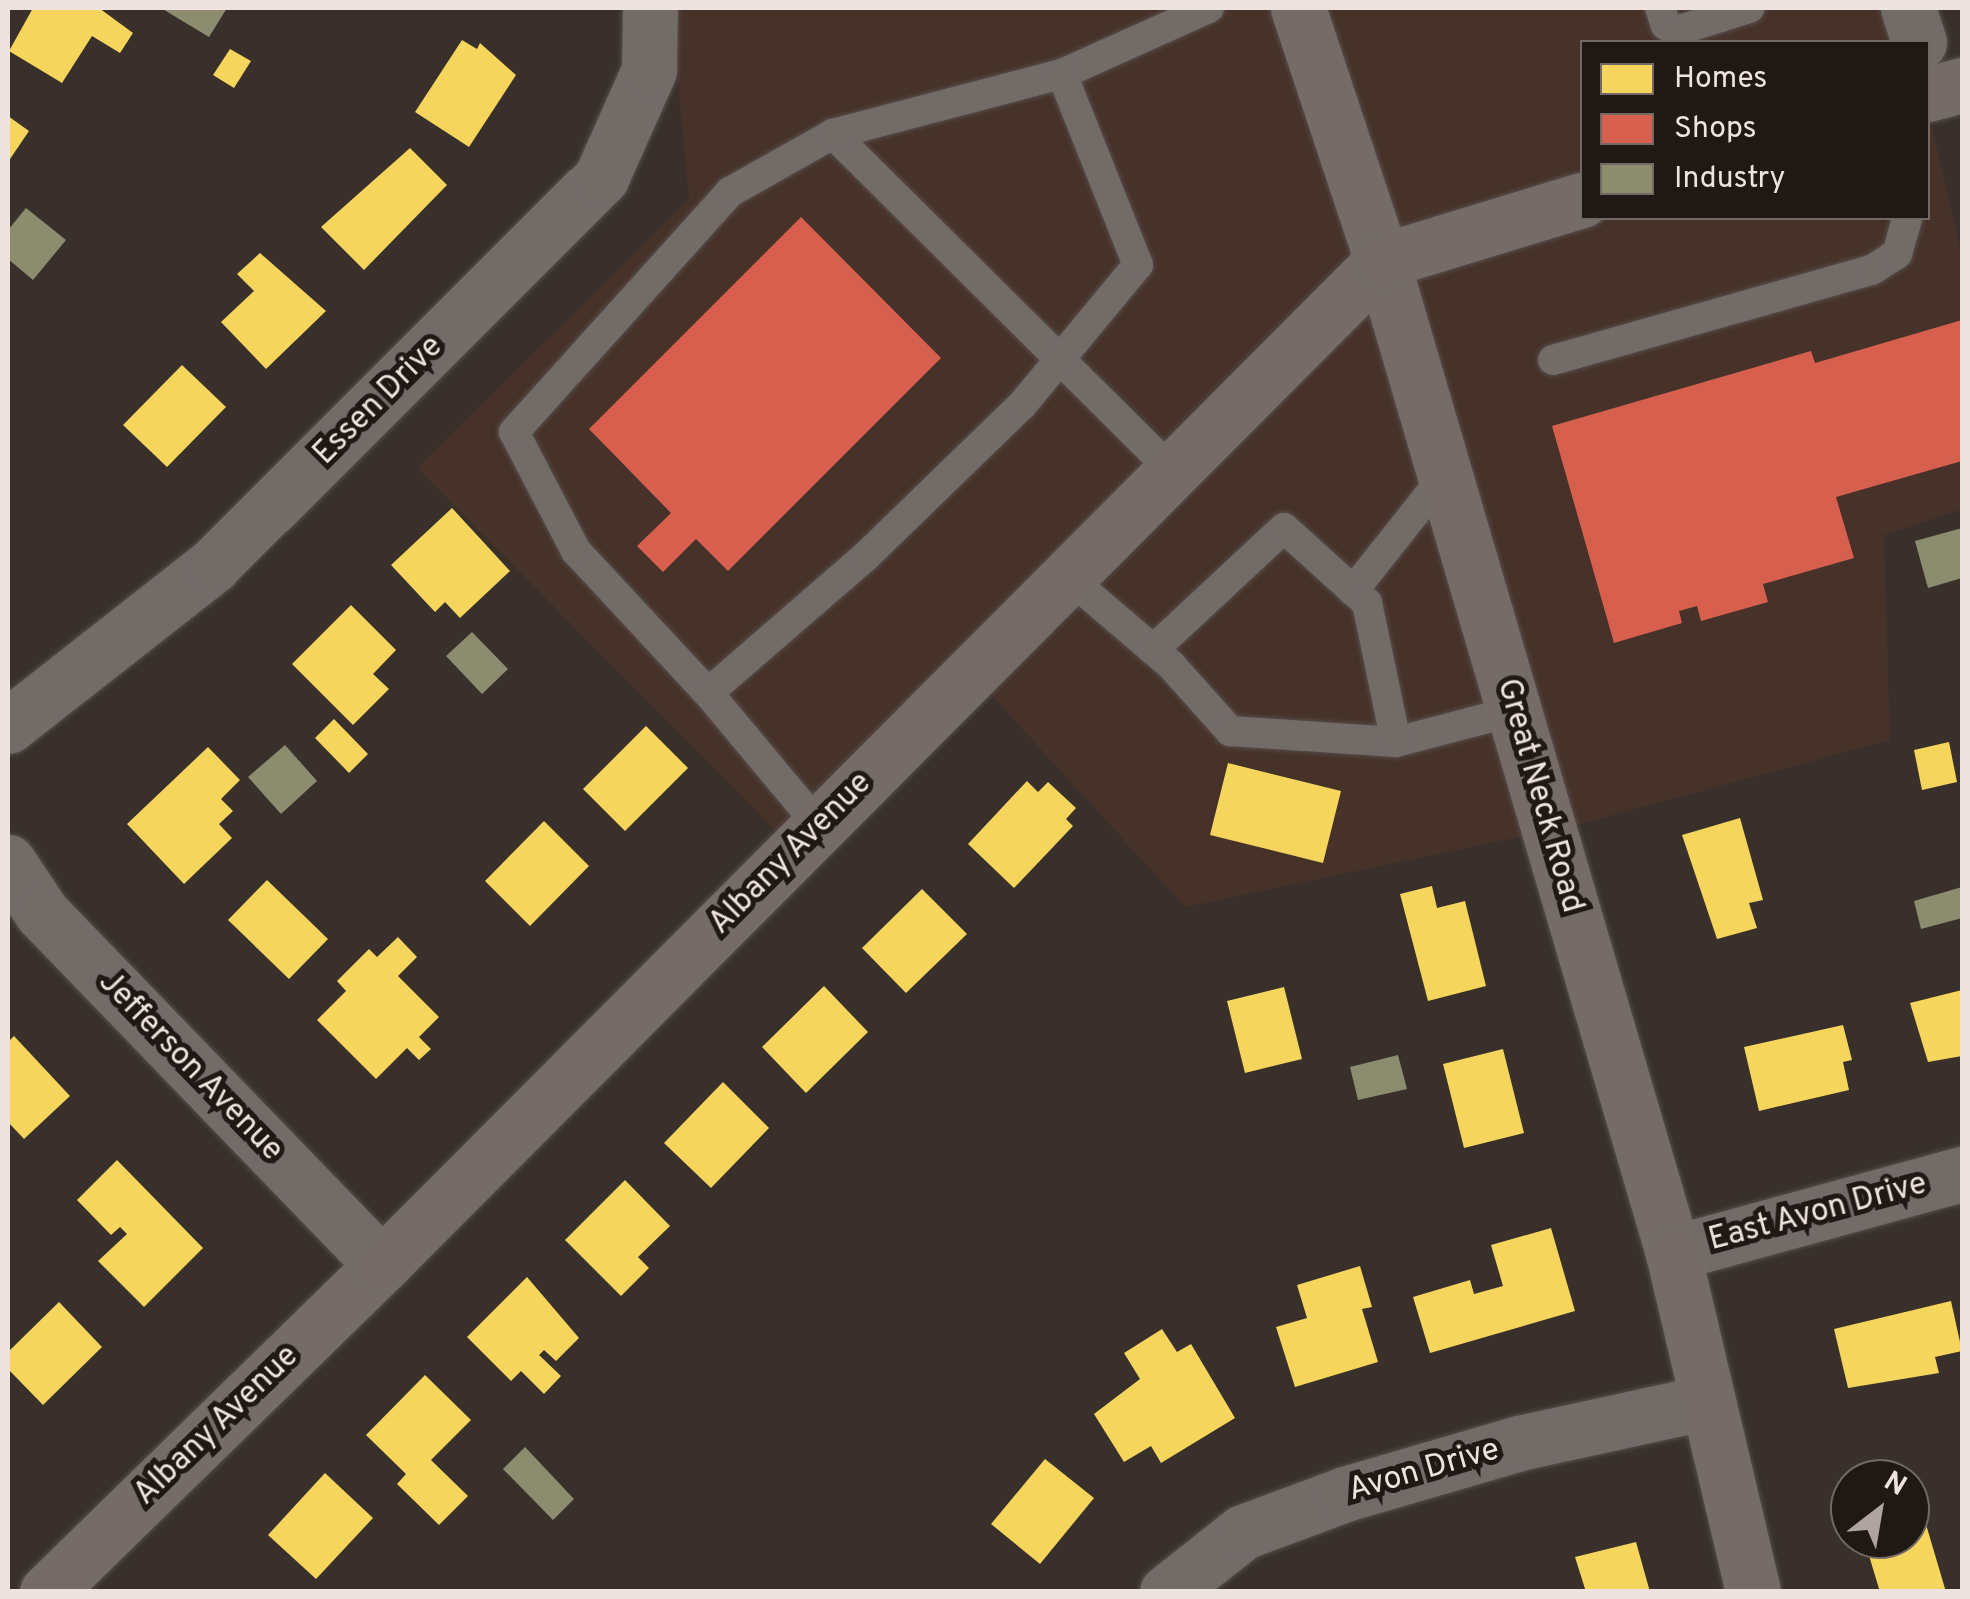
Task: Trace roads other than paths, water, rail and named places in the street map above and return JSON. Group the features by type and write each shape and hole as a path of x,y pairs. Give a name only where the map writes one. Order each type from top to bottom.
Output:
{"street":[{"name":"Essen Drive","path":"8,726 213,565 601,178 648,70 650,8"},
{"name":"Great Neck Road","path":"1298,8 1382,261 1673,1253 1703,1403 1753,1592"},
{"path":"1908,8 1920,40"},
{"name":"Albany Avenue","path":"46,1592 382,1265 1382,261 1580,201"},
{"name":"Jefferson Avenue","path":"8,862 42,913 382,1265"},
{"name":"East Avon Drive","path":"1673,1253 1962,1174"},
{"name":"Avon Drive","path":"1167,1592 1243,1532 1344,1494 1519,1443 1703,1403"}],"lane":[{"path":"818,826 708,693 576,551 514,432 730,192 832,134 1062,74 1209,8"},
{"path":"1660,8 1666,25 1676,30 1749,8"},
{"path":"708,693 866,556 1062,361 1138,265 1062,74"},
{"path":"832,134 1172,471"},
{"path":"1553,360 1872,270 1896,254 1906,220"},
{"path":"1353,591 1445,475"},
{"path":"1154,650 1284,528 1366,604 1396,742"},
{"path":"1068,577 1154,650 1230,730 1396,742 1514,711"}]}
